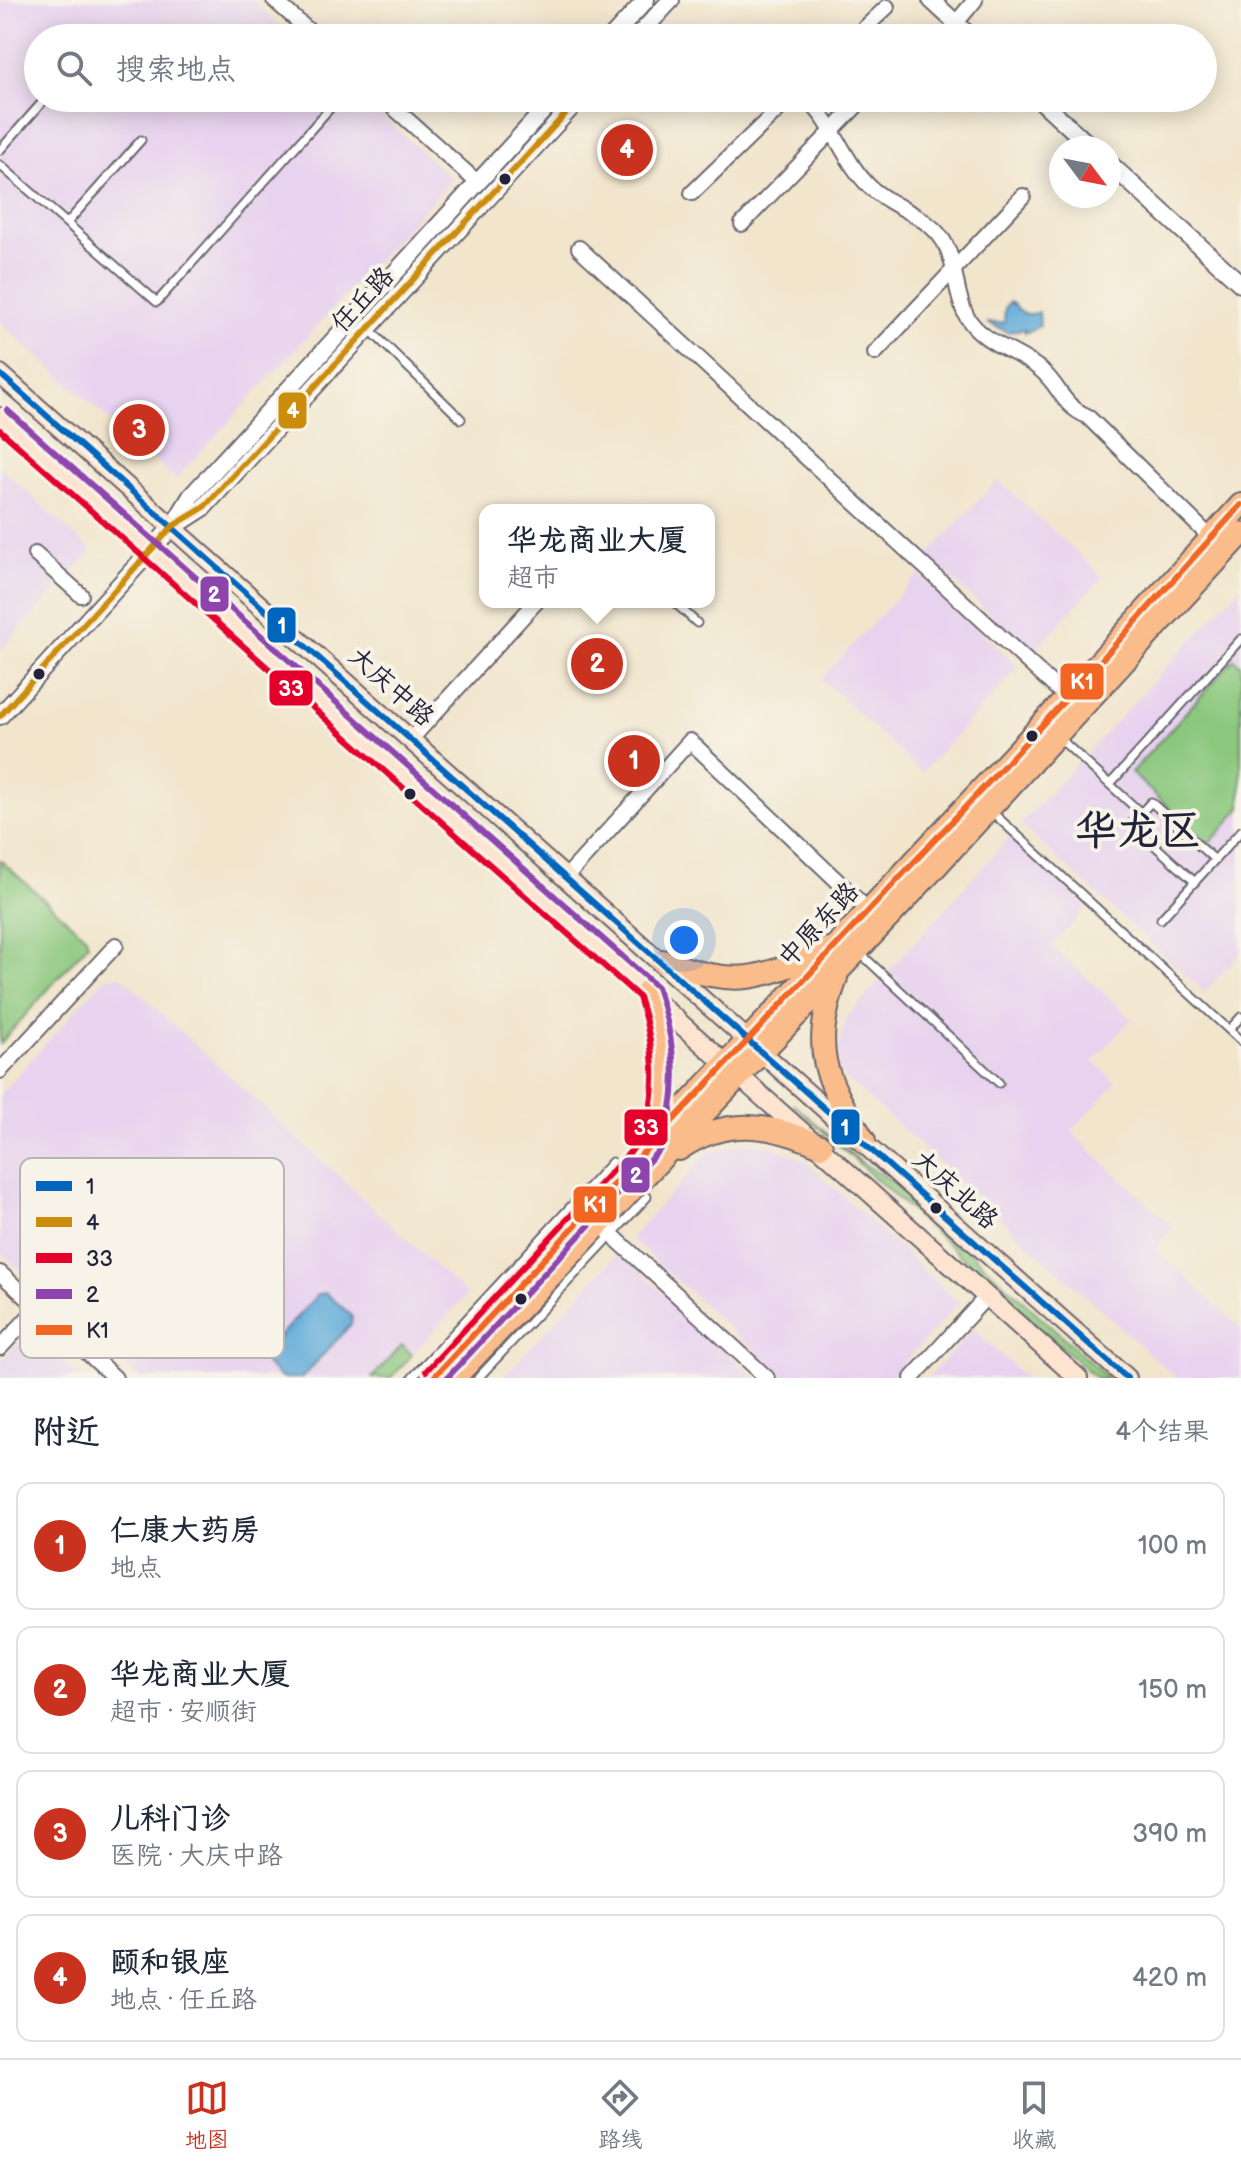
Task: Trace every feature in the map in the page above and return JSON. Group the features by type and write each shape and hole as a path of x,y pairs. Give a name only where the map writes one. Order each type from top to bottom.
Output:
{"main road":[{"name":"大庆中路","path":"0,374 756,1045"},
{"path":"0,417 648,991 1078,1378"},
{"name":"中原东路","path":"756,1045 839,970 868,910 1067,698 1241,505"},
{"name":"中原东路","path":"433,1378 652,1143 734,1068 847,948 989,809 1241,534"},
{"path":"662,961 704,976 732,980 760,978 847,948"},
{"path":"839,970 822,1033 825,1071 864,1141"},
{"path":"648,991 667,1050 668,1070 660,1122 652,1143"},
{"name":"大庆北路","path":"756,1045 1127,1378"},
{"name":"中原东路","path":"454,1378 606,1229 734,1068"},
{"path":"652,1168 694,1139 758,1125 821,1146"}],"street":[{"path":"274,0 301,24"},
{"path":"649,24 671,0"},
{"path":"931,0 956,23 975,0"},
{"path":"622,24 639,3"},
{"path":"869,24 887,7"},
{"path":"399,112 477,182"},
{"name":"任丘路","path":"0,716 173,526 191,496 542,112"},
{"name":"任丘路","path":"173,526 203,508 567,112"},
{"path":"692,193 776,112"},
{"path":"817,112 868,185 939,235 948,247 961,302 972,323 998,345 1040,369 1069,408 1087,416 1211,538"},
{"path":"742,224 850,112"},
{"path":"1053,112 1079,136"},
{"path":"1121,174 1241,284"},
{"path":"875,353 1023,196"},
{"path":"579,248 1067,698"},
{"path":"35,554 81,595"},
{"path":"412,738 531,608"},
{"path":"567,876 690,741 868,910"},
{"path":"0,1071 116,945"},
{"path":"606,1229 750,1373 767,1378"},
{"path":"0,1273 20,1292"},
{"path":"912,1378 987,1296"},
{"path":"0,1348 20,1326"},
{"path":"93,1358 115,1378"}],"lane":[{"path":"0,150 34,112"},
{"path":"0,165 157,302 327,112"},
{"path":"67,223 141,140"},
{"path":"368,328 461,419"},
{"path":"681,608 697,623"},
{"path":"1110,784 1241,639"},
{"path":"1057,736 1141,813"},
{"path":"1195,882 1131,824 1151,802 1215,860"},
{"path":"989,809 1241,1041"},
{"path":"1161,919 1241,831"},
{"path":"847,948 999,1083"},
{"path":"1229,1030 1241,1017"},
{"path":"412,1378 612,1162"},
{"path":"478,1378 606,1229 647,1197"}],"shaded area":[{"path":"0,0 251,0 278,24 24,24 24,112 378,112 452,179 176,479 0,323"},
{"path":"0,468 92,551 0,651"},
{"path":"998,480 1103,577 1032,653 927,556"},
{"path":"919,574 1019,667 922,772 821,679"},
{"path":"1241,587 1241,953 1205,992 1020,825"},
{"path":"1011,836 1087,907 1052,946 1132,1019 1093,1061 1116,1083 1071,1132 1174,1228 1155,1249 1241,1328 1241,1378 1176,1378 839,1072 838,1049 846,1018"},
{"path":"121,976 467,1295 390,1378 139,1378 117,1358 284,1358 284,1158 20,1158 20,1270 0,1252 0,1094 106,977"},
{"path":"741,1143 773,1146 806,1162 959,1303 890,1378 784,1378 630,1238 709,1152"},
{"path":"620,1252 755,1378 502,1378"},
{"path":"973,1329 1026,1378 928,1378"},
{"path":"20,1341 20,1358 59,1358 82,1378 0,1378 0,1362"}],"green space":[{"path":"1234,659 1241,665 1241,808 1209,844 1131,773"},
{"path":"0,860 86,937 88,944 0,1044"},
{"path":"793,1104 861,1162 893,1182 1108,1378 1096,1378"},
{"path":"402,1345 412,1355 391,1378 372,1378"}],"water":[{"path":"1009,302 1028,315 1039,312 1040,326 1025,333 1024,329 1008,332 987,323 1004,323 1005,308"},
{"path":"326,1293 352,1316 351,1324 302,1378 281,1378 263,1358 284,1358 284,1331 318,1294"}],"transit line":[{"name":"4","path":"0,716 173,526 203,508 567,112"},
{"name":"1","path":"0,374 1127,1378"},
{"name":"2","path":"7,410 657,987 674,1067 671,1107 661,1148 447,1378"},
{"name":"33","path":"0,430 639,997 649,1033 653,1067 651,1101 643,1138 426,1371"},
{"name":"K1","path":"433,1378 1067,698 1241,505"}],"place":[{"name":"颐和银座","path":"627,150"},
{"name":"儿科门诊","path":"139,430"},
{"name":"华龙商业大厦","path":"597,664"},
{"name":"仁康大药房","path":"634,761"}],"district":[{"name":"华龙区","path":"1138,829"}]}
